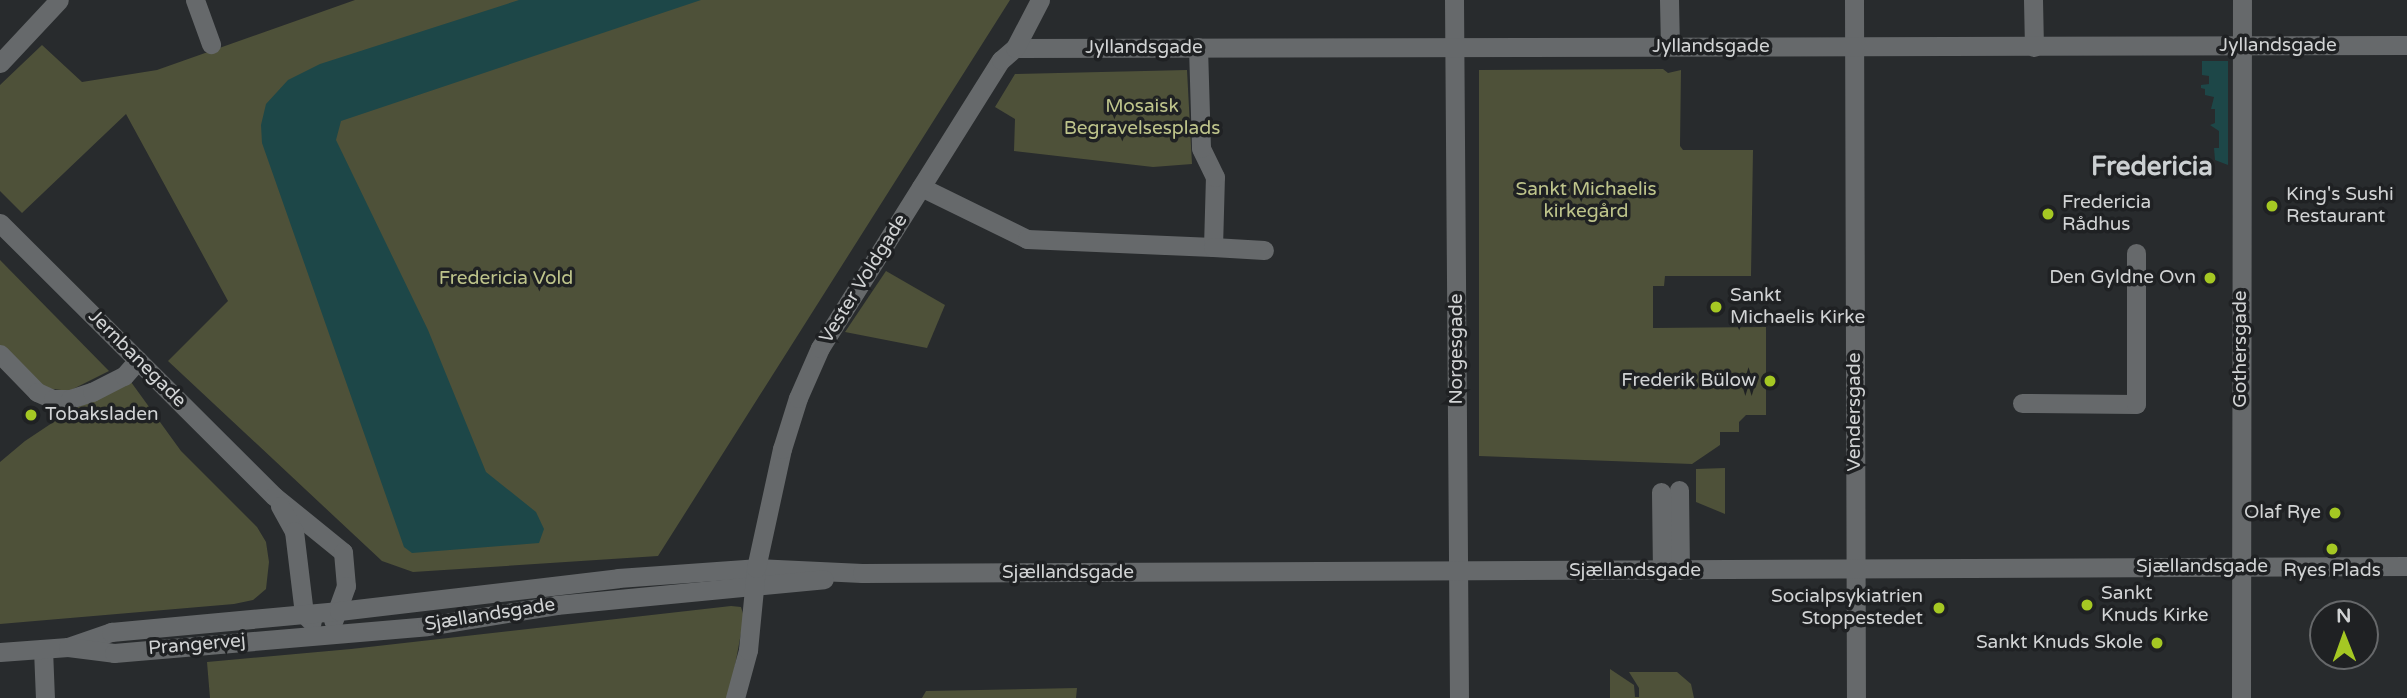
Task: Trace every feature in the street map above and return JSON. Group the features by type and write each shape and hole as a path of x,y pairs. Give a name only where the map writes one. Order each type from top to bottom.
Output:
{"street":[{"path":"0,63 59,0"},
{"path":"195,0 211,44"},
{"name":"Vester Voldgade","path":"735,698 748,650 756,568 782,449 798,398 820,348 1001,60 1015,48 1040,0"},
{"name":"Norgesgade","path":"1454,0 1459,698"},
{"path":"1669,0 1670,46"},
{"name":"Vendersgade","path":"1854,0 1856,698"},
{"path":"2034,0 2034,47"},
{"name":"Gothersgade","path":"2241,698 2242,0"},
{"name":"Jyllandsgade","path":"1015,48 2407,45"},
{"path":"1198,47 1201,148 1215,177 1213,247"},
{"path":"921,187 1027,239 1264,250"},
{"name":"Jernbanegade","path":"0,223 274,496 343,552 346,586 339,611 326,634"},
{"path":"2022,403 2136,404 2136,253"},
{"path":"0,354 37,392 52,399 70,399 92,392 124,376 138,360"},
{"path":"1670,491 1671,570"},
{"name":"Jernbanegade","path":"274,496 293,531 304,614"},
{"name":"Sjællandsgade","path":"304,614 618,578 756,568 862,573 2407,566"},
{"name":"Sjællandsgade","path":"326,634 441,624 556,605 753,588 862,573"},
{"path":"304,614 326,634"},
{"name":"Prangervej","path":"68,647 111,632 304,614"},
{"name":"Prangervej","path":"0,652 68,647 114,653 326,634"},
{"path":"43,649 45,698"}],"green space":[{"name":"Fredericia Vold","path":"355,0 1010,0 658,556 413,572 382,561 168,361 228,301 126,114 22,213 0,191 0,85 42,45 82,82 157,70"},
{"name":"Sankt Michaelis kirkegård","path":"1663,69 1668,73 1681,70 1680,146 1683,150 1753,150 1751,276 1665,276 1664,286 1653,286 1653,328 1766,327 1766,415 1746,415 1739,422 1739,432 1720,432 1720,445 1692,464 1479,456 1479,70"},
{"name":"Mosaisk Begravelsesplads","path":"1187,70 1192,164 1153,167 1014,151 1015,119 995,107 1015,74"},
{"path":"0,260 109,371 69,391 45,388 0,349"},
{"path":"886,271 945,305 927,348 845,332"},
{"path":"131,382 181,451 257,527 266,542 269,562 266,589 253,600 234,604 0,624 0,462 25,441 70,411"},
{"path":"1725,468 1725,514 1696,502 1696,469"},
{"path":"741,607 744,617 729,698 210,698 207,662 351,649"},
{"path":"1610,669 1634,685 1635,697 1639,697 1639,688 1629,672 1677,672 1691,684 1694,698 1610,698"},
{"path":"1077,688 1076,698 922,698 926,691"}],"water":[{"path":"519,0 701,0 341,121 336,140 428,330 486,472 536,512 544,529 539,543 412,553 404,547 262,143 261,125 266,104 288,80 320,64"},
{"path":"2202,61 2228,61 2228,165 2215,160 2214,148 2219,148 2219,131 2210,125 2215,123 2215,109 2211,109 2214,97 2205,95 2205,89 2201,88 2201,85 2209,84 2209,76 2202,75"}],"place":[{"name":"King's Sushi Restaurant","path":"2272,206"},
{"name":"Fredericia Rådhus","path":"2048,214"},
{"name":"Den Gyldne Ovn","path":"2210,278"},
{"name":"Sankt Michaelis Kirke","path":"1716,307"},
{"name":"Frederik Bülow","path":"1770,381"},
{"name":"Tobaksladen","path":"31,415"},
{"name":"Olaf Rye","path":"2335,513"},
{"name":"Ryes Plads","path":"2332,549"},
{"name":"Sankt Knuds Kirke","path":"2087,605"},
{"name":"Socialpsykiatrien Stoppestedet","path":"1939,608"},
{"name":"Sankt Knuds Skole","path":"2157,643"}],"district":[{"name":"Fredericia","path":"2152,167"}]}
